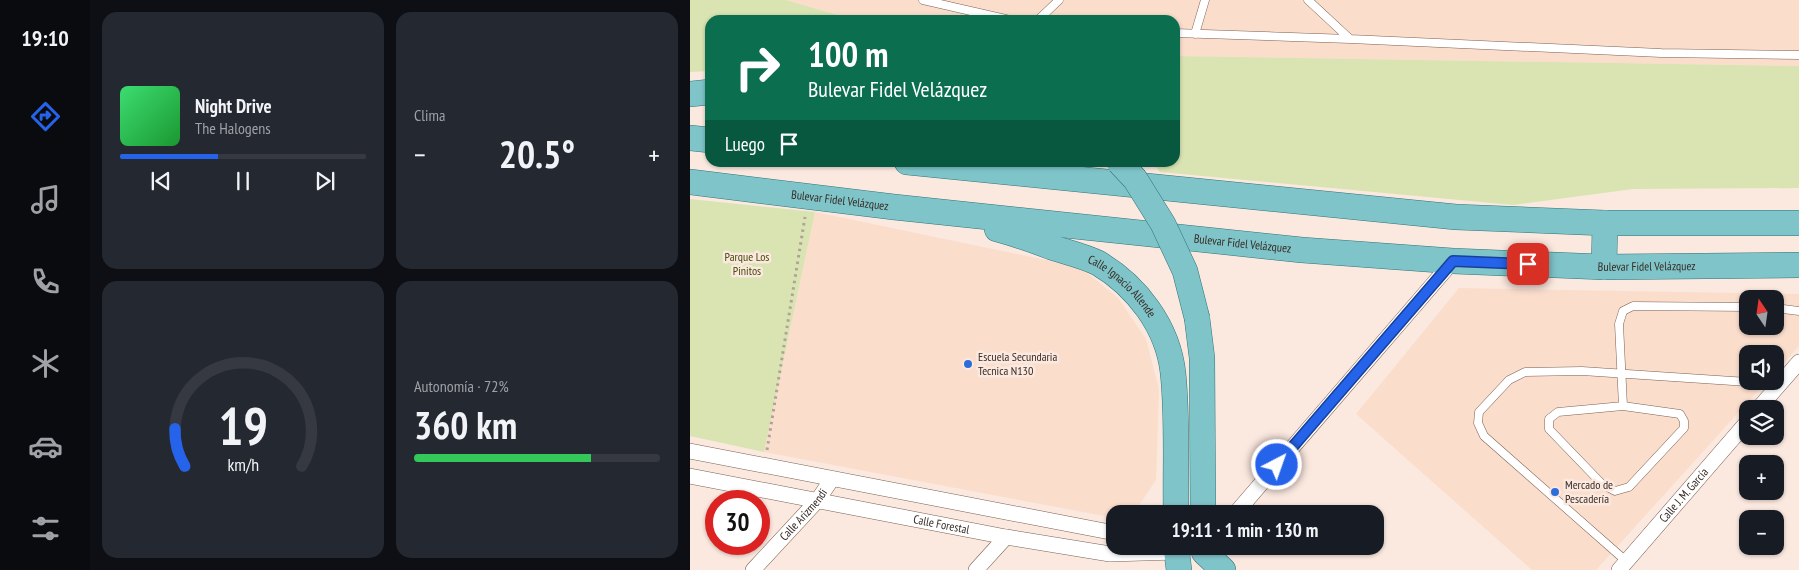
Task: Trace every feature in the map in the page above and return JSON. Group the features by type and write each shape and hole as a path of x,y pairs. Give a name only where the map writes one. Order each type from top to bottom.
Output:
{"main road":[{"path":"690,94 705,92"},
{"path":"690,138 705,140"},
{"path":"957,167 1456,217 1606,223 1799,223"},
{"path":"1124,167 1135,179 1163,224 1185,270 1197,318 1202,358 1204,505"},
{"name":"Bulevar Fidel Velázquez","path":"690,182 894,207 1302,250 1453,261 1604,267 1799,265"},
{"name":"Calle Ignacio Allende","path":"894,207 1012,233 1096,262 1121,279 1137,295 1153,316 1164,338 1173,371 1176,505"},
{"path":"1604,267 1606,223"},
{"path":"1207,555 1223,570"}],"street":[{"path":"1243,505 1453,261"},
{"path":"1784,378 1799,362"},
{"path":"1766,400 1774,390"},
{"name":"Calle J. M. García","path":"1622,566 1739,431"},
{"name":"Calle Forestal","path":"690,451 1106,531"},
{"name":"Calle Forestal","path":"690,476 1006,537 1106,553"},
{"name":"Calle Arizmendi","path":"753,570 817,500 832,479"},
{"path":"976,570 1006,537"}],"lane":[{"path":"923,0 988,15"},
{"path":"1043,15 1059,0"},
{"path":"1195,34 1205,0"},
{"path":"1308,0 1350,39"},
{"path":"1180,33 1661,53 1799,55"},
{"path":"1623,406 1619,324 1623,312 1633,306 1739,307"},
{"path":"1784,309 1799,311"},
{"path":"1622,566 1484,436 1478,423 1479,412 1509,380 1525,372 1582,371 1739,381"},
{"path":"1623,406 1680,414 1684,420 1684,428 1629,487 1615,491 1602,484 1549,429 1549,419 1558,412 1623,406"}],"path":[{"path":"764,466 808,196"}],"shaded area":[{"path":"786,0 1799,0 1799,66 1180,56 1180,15 838,15"},
{"name":"Escuela Secundaria Tecnica N130","path":"815,212 1080,267 1118,298 1146,339 1159,389 1156,480 1139,505 1106,505 1106,516 764,452"},
{"name":"Mercado de Pescadería","path":"1459,288 1739,293 1739,335 1784,335 1784,294 1799,294 1799,346 1784,363 1784,345 1739,345 1739,390 1759,390 1750,400 1739,400 1739,412 1596,570 1532,570 1356,414"}],"green space":[{"path":"690,0 786,0 838,15 705,15 705,71 690,72"},
{"path":"1180,56 1799,66 1799,188 1633,189 1513,205 1160,172 1156,167 1180,167"},
{"name":"Parque Los Pinitos","path":"690,199 815,212 764,452 690,436"}],"place":[{"name":"Escuela Secundaria Tecnica N130","path":"968,364"},
{"name":"Mercado de Pescadería","path":"1555,492"}],"route":[{"path":"1277,465 1453,261 1528,264"}]}
